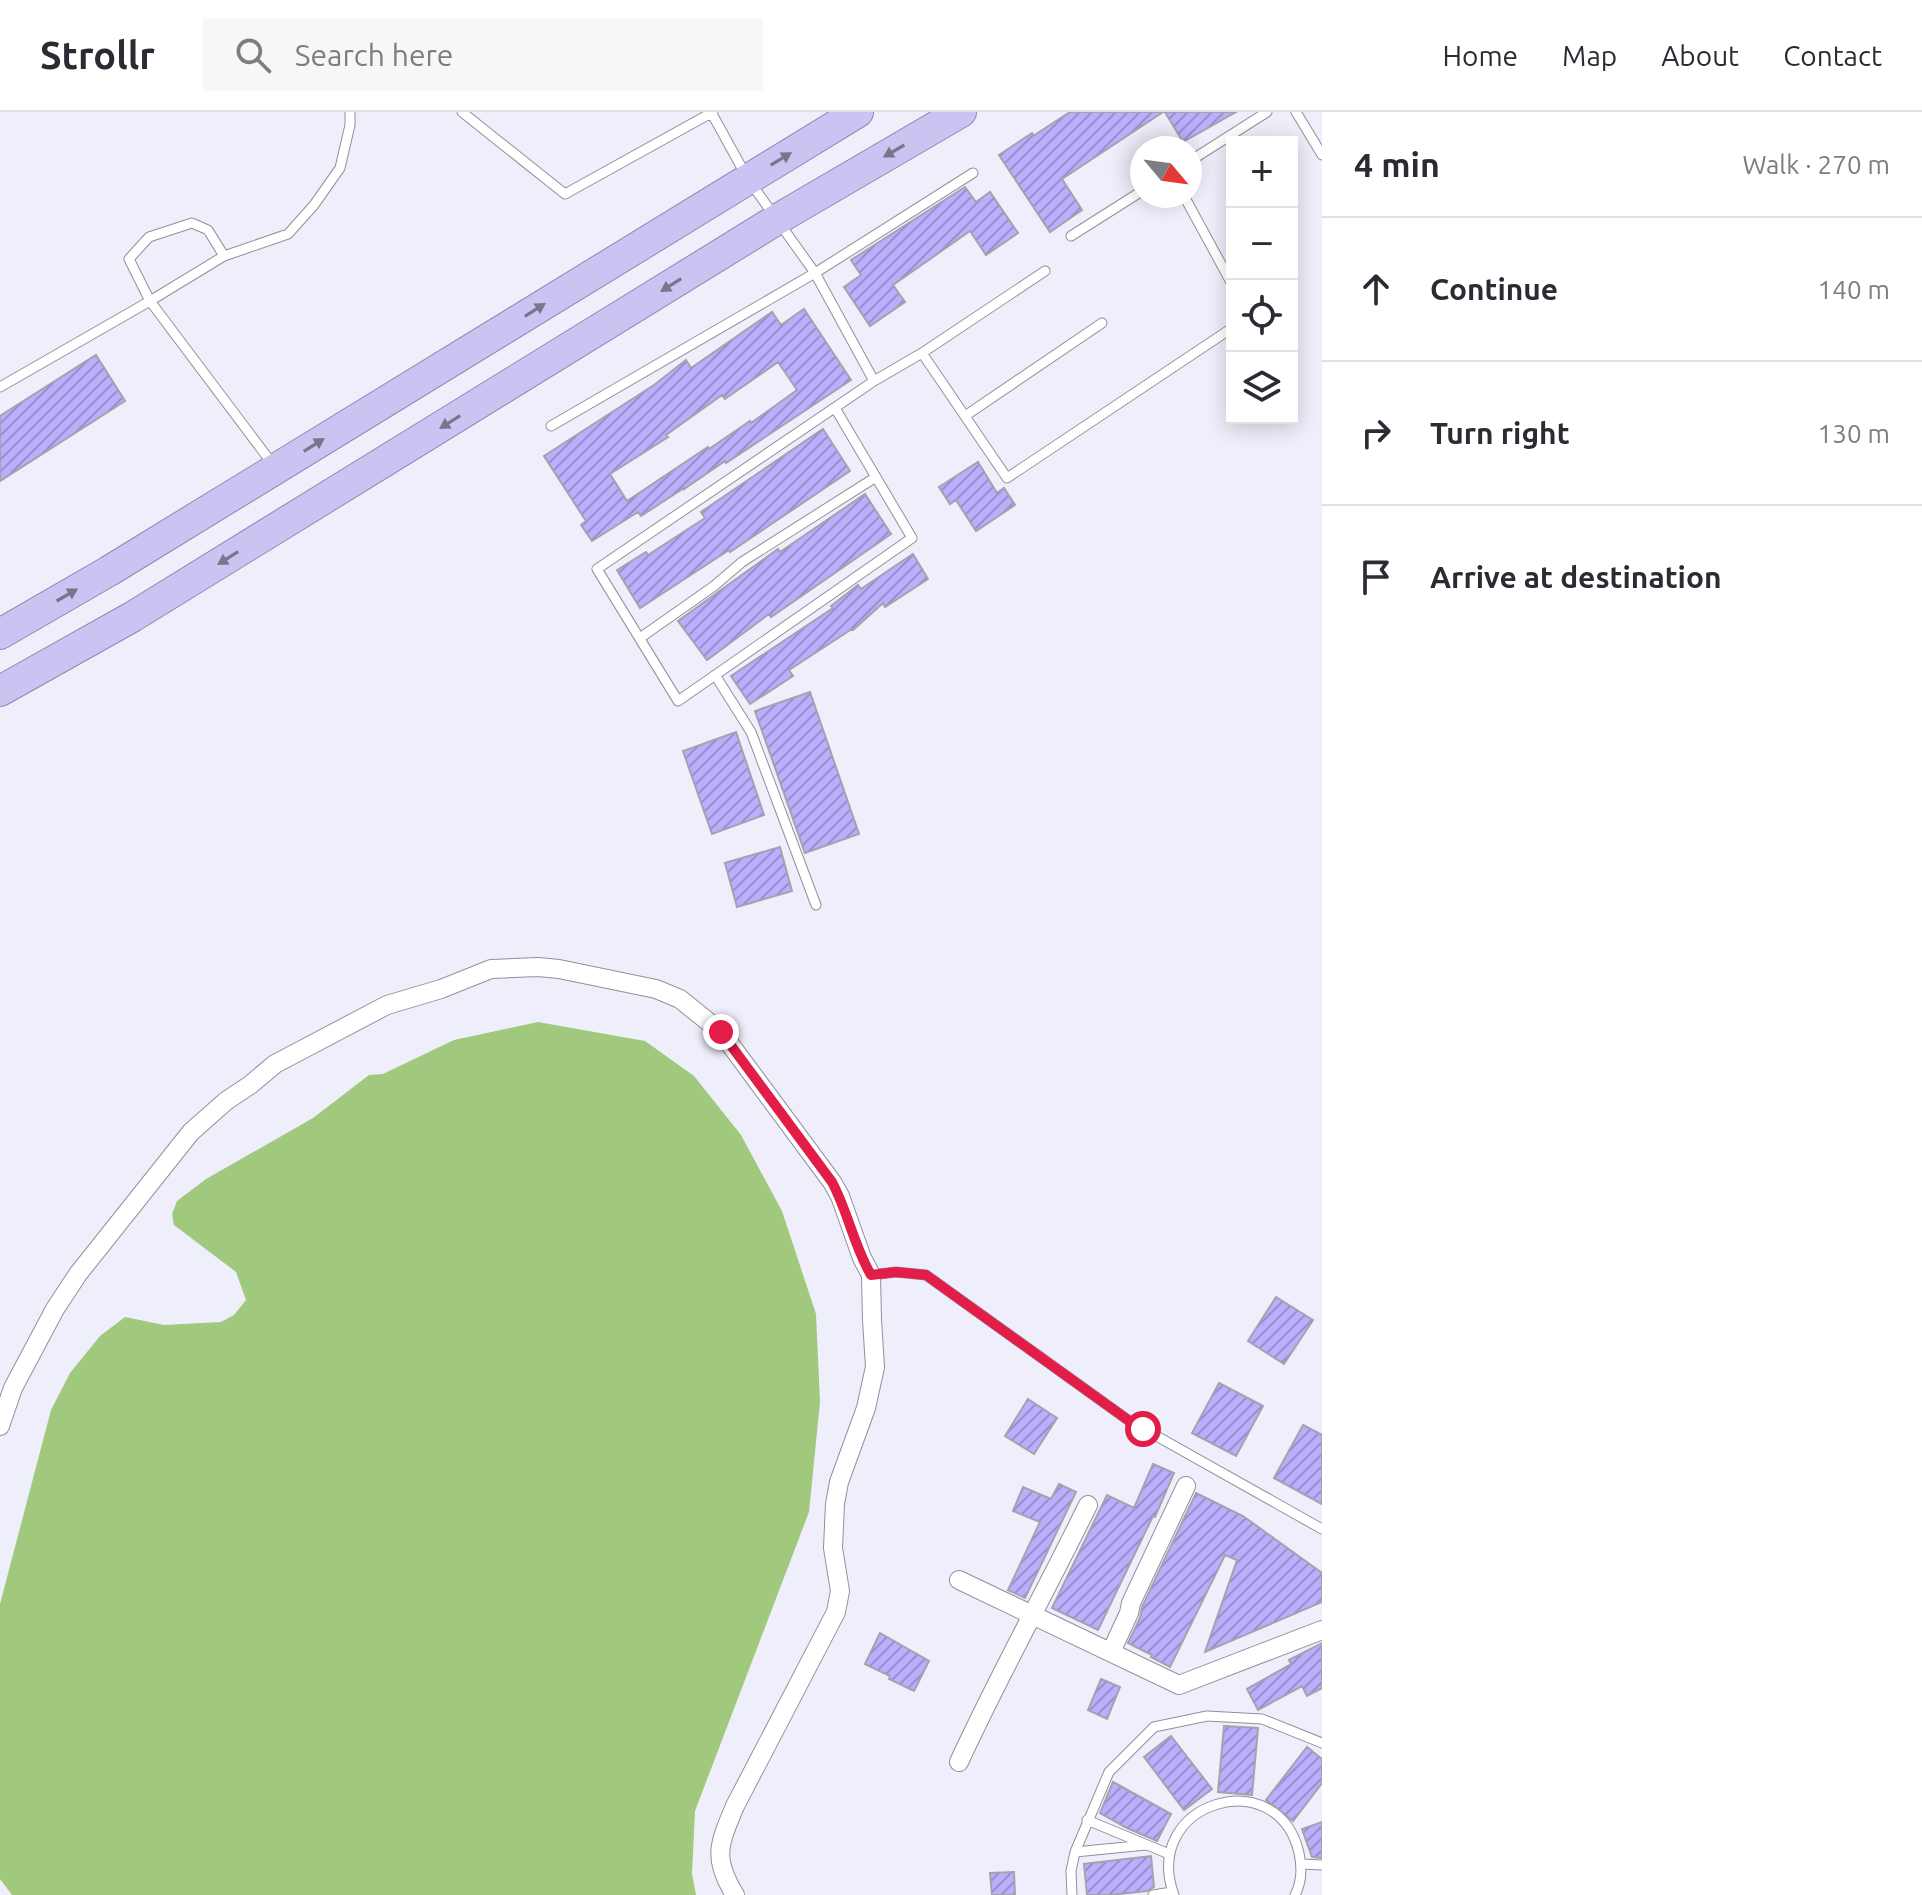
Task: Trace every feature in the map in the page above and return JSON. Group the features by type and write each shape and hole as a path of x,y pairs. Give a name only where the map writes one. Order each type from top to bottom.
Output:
{"highway":[{"path":"0,634 109,571 858,112"},
{"path":"0,691 132,617 776,220 961,112"}],"street":[{"path":"0,1426 13,1388 55,1309 78,1274 191,1132 275,1064 387,1005 441,989 491,969 559,969 656,989 680,999 721,1032 832,1182 871,1275 875,1367 866,1408 839,1482 835,1504 833,1548 840,1591 836,1612 724,1833 719,1853 720,1867 735,1895"},
{"path":"1111,1652 1186,1486"},
{"path":"959,1762 1088,1505"},
{"path":"959,1580 1179,1685 1322,1630"}],"lane":[{"path":"0,387 224,256 288,234 314,205 340,168 350,112"},
{"path":"462,112 565,194 712,112 748,179 815,273 874,381"},
{"path":"1296,112 1322,155"},
{"path":"1202,153 1262,113"},
{"path":"551,426 815,273 973,173"},
{"path":"1071,236 1130,199"},
{"path":"1191,208 1230,280"},
{"path":"224,256 208,230 192,223 149,237 129,259 150,301 277,468"},
{"path":"835,408 912,538 678,701 597,569 874,381 922,353 1045,271"},
{"path":"965,416 1102,323"},
{"path":"922,353 1007,478 1226,332"},
{"path":"640,638 714,586 742,562 876,477"},
{"path":"715,675 751,732 816,905"},
{"path":"871,1275 896,1272 926,1275 1128,1420 1322,1529"},
{"path":"1072,1895 1071,1871 1075,1852 1109,1772 1154,1727 1207,1716 1262,1719 1322,1743"},
{"path":"1153,1895 1173,1894 1168,1873 1169,1854 1178,1831 1195,1814 1216,1803 1240,1800 1263,1806 1283,1821 1296,1841 1302,1864 1295,1895"},
{"path":"1087,1820 1169,1854"},
{"path":"1075,1852 1150,1845"},
{"path":"1302,1864 1322,1865"}],"shaded area":[{"path":"538,1022 645,1041 694,1076 741,1135 782,1211 816,1314 820,1402 809,1512 695,1811 692,1874 696,1895 12,1895 0,1879 0,1604 51,1410 70,1373 100,1336 125,1317 164,1325 221,1322 234,1315 246,1300 236,1272 174,1225 172,1214 177,1201 206,1179 313,1118 369,1075 383,1074 454,1040"}],"building":[{"path":"1070,112 1163,112 1062,179 1082,210 1050,232 999,155"},
{"path":"1165,112 1236,112 1194,136 1179,136"},
{"path":"965,187 976,202 990,192 1018,233 986,255 970,231 893,285 905,302 870,326 844,287 861,275 851,260"},
{"path":"804,309 851,380 641,516 638,512 592,541 581,525 586,521 544,456 654,385 686,360 691,368 772,312 781,325","holes":["778,362 797,390 751,423 708,447 627,501 610,474 668,437 666,435 722,395 725,399"]},
{"path":"96,355 125,401 0,481 0,416"},
{"path":"823,429 850,471 640,608 617,570 646,552 648,555 705,518 701,512"},
{"path":"978,462 997,493 1004,488 1015,505 976,531 956,500 950,504 939,487"},
{"path":"865,494 891,534 771,617 769,614 707,660 678,621 778,549 780,552"},
{"path":"913,554 928,579 885,607 883,603 853,630 789,670 793,676 750,704 731,676 833,608 831,606 858,585 861,589"},
{"path":"810,692 859,834 805,853 755,711"},
{"path":"736,732 764,815 712,834 683,751"},
{"path":"780,847 792,891 737,907 725,863"},
{"path":"1276,1297 1313,1320 1284,1364 1248,1341"},
{"path":"1219,1383 1263,1406 1236,1456 1192,1433"},
{"path":"1028,1399 1057,1418 1034,1454 1005,1436"},
{"path":"1303,1425 1322,1435 1322,1504 1274,1478"},
{"path":"1153,1464 1174,1473 1098,1630 1052,1608 1107,1495 1134,1508"},
{"path":"1059,1484 1076,1492 1025,1598 1008,1590 1040,1522 1013,1511 1023,1487 1051,1499"},
{"path":"1196,1493 1243,1516 1322,1573 1322,1602 1205,1652 1237,1560 1225,1555 1170,1667 1128,1643"},
{"path":"880,1633 929,1661 914,1691 865,1664"},
{"path":"1322,1643 1322,1688 1307,1696 1302,1686 1258,1710 1247,1689 1291,1664 1289,1660"},
{"path":"1101,1679 1120,1687 1107,1719 1088,1710"},
{"path":"1224,1726 1258,1728 1252,1795 1218,1792"},
{"path":"1171,1736 1212,1789 1184,1810 1144,1757"},
{"path":"1307,1747 1322,1759 1322,1783 1293,1821 1266,1800"},
{"path":"1113,1782 1171,1814 1157,1841 1100,1813"},
{"path":"1322,1822 1322,1858 1312,1857 1302,1829"},
{"path":"1151,1856 1154,1887 1147,1891 1087,1895 1084,1864"},
{"path":"1014,1872 1015,1895 992,1895 990,1873"}],"route":[{"path":"721,1032 832,1182 871,1275 896,1272 926,1275 1143,1429"}]}
